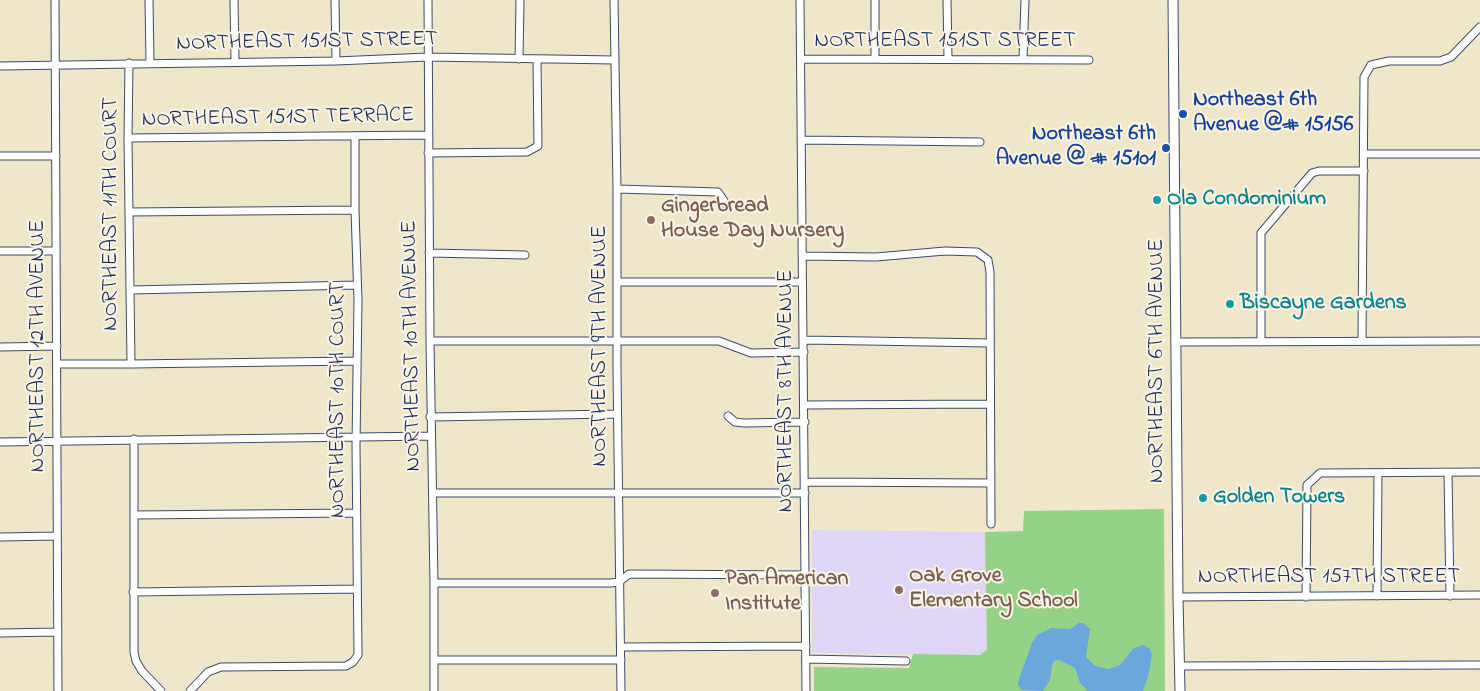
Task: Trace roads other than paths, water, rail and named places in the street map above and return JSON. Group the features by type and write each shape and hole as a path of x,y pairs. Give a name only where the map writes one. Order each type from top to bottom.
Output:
{"main road":[{"name":"NORTHEAST 6TH AVENUE","path":"1173,0 1180,691"}],"street":[{"name":"NORTHEAST 12TH AVENUE","path":"55,0 58,691"},
{"path":"149,0 150,63"},
{"path":"234,0 235,62"},
{"path":"335,0 336,60"},
{"name":"NORTHEAST 10TH AVENUE","path":"428,0 430,417 433,493 434,691"},
{"path":"519,59 520,0"},
{"name":"NORTHEAST 9TH AVENUE","path":"614,0 618,189 617,414 621,691"},
{"name":"NORTHEAST 8TH AVENUE","path":"800,0 804,256 802,282 806,691"},
{"path":"874,0 875,58"},
{"path":"947,0 948,58"},
{"path":"1022,59 1025,0"},
{"path":"1362,341 1365,154 1364,76 1371,66 1389,61 1440,61 1451,57 1480,26"},
{"name":"NORTHEAST 151ST STREET","path":"0,66 428,57 615,60"},
{"name":"NORTHEAST 151ST STREET","path":"801,59 948,58 1089,60"},
{"path":"428,152 527,152 538,146 537,59"},
{"name":"NORTHEAST 11TH COURT","path":"129,63 131,364"},
{"name":"NORTHEAST 151ST TERRACE","path":"128,138 428,135"},
{"name":"NORTHEAST 10TH COURT","path":"190,691 208,672 221,667 346,666 353,662 358,655 356,361 358,286 355,136"},
{"path":"802,140 980,142"},
{"path":"1365,154 1480,154"},
{"path":"0,156 56,156"},
{"path":"1261,342 1261,233 1312,173 1319,171 1364,171"},
{"path":"618,189 718,192 728,207"},
{"path":"129,212 355,210"},
{"path":"0,251 56,251"},
{"path":"804,256 876,256 945,251 977,252 988,260 990,272 991,524"},
{"path":"429,254 525,255"},
{"path":"617,282 802,282"},
{"path":"130,290 358,286"},
{"path":"804,340 990,343"},
{"path":"430,341 720,341 751,352 804,352"},
{"path":"1177,342 1480,341"},
{"path":"0,347 57,346"},
{"path":"57,364 356,361"},
{"path":"804,405 990,404"},
{"path":"430,417 617,414"},
{"path":"728,416 735,422 744,424 804,422"},
{"path":"0,442 431,436"},
{"path":"134,439 134,652 136,661 142,671 161,691"},
{"path":"1306,597 1307,485 1320,473 1480,472"},
{"path":"1378,473 1378,596"},
{"path":"1448,473 1450,596"},
{"path":"805,482 991,483"},
{"path":"433,493 805,493"},
{"path":"134,515 356,513"},
{"path":"0,537 58,536"},
{"path":"434,583 619,582 629,574 806,575"},
{"path":"133,592 357,590"},
{"name":"NORTHEAST 157TH STREET","path":"1178,596 1480,595"},
{"path":"0,633 58,632"},
{"path":"620,647 806,646"},
{"path":"806,659 906,660"},
{"path":"434,660 621,660"},
{"path":"1180,666 1480,665"}],"water":[{"path":"1079,623 1083,623 1090,629 1086,657 1095,666 1109,669 1120,665 1134,648 1144,645 1150,649 1152,655 1143,691 1088,691 1080,683 1075,668 1059,660 1055,660 1052,665 1050,680 1043,691 1021,690 1018,684 1019,679 1032,643 1037,635 1051,628 1070,629"}],"place":[{"name":"Northeast 6th Avenue @# 15156","path":"1183,114"},
{"name":"Northeast 6th Avenue @ # 15101","path":"1166,148"},
{"name":"Ola Condominium","path":"1157,200"},
{"name":"Gingerbread House Day Nursery","path":"651,220"},
{"name":"Biscayne Gardens","path":"1230,304"},
{"name":"Golden Towers","path":"1203,498"},
{"name":"Oak Grove Elementary School","path":"899,590"},
{"name":"Pan American Institute","path":"715,593"}]}
